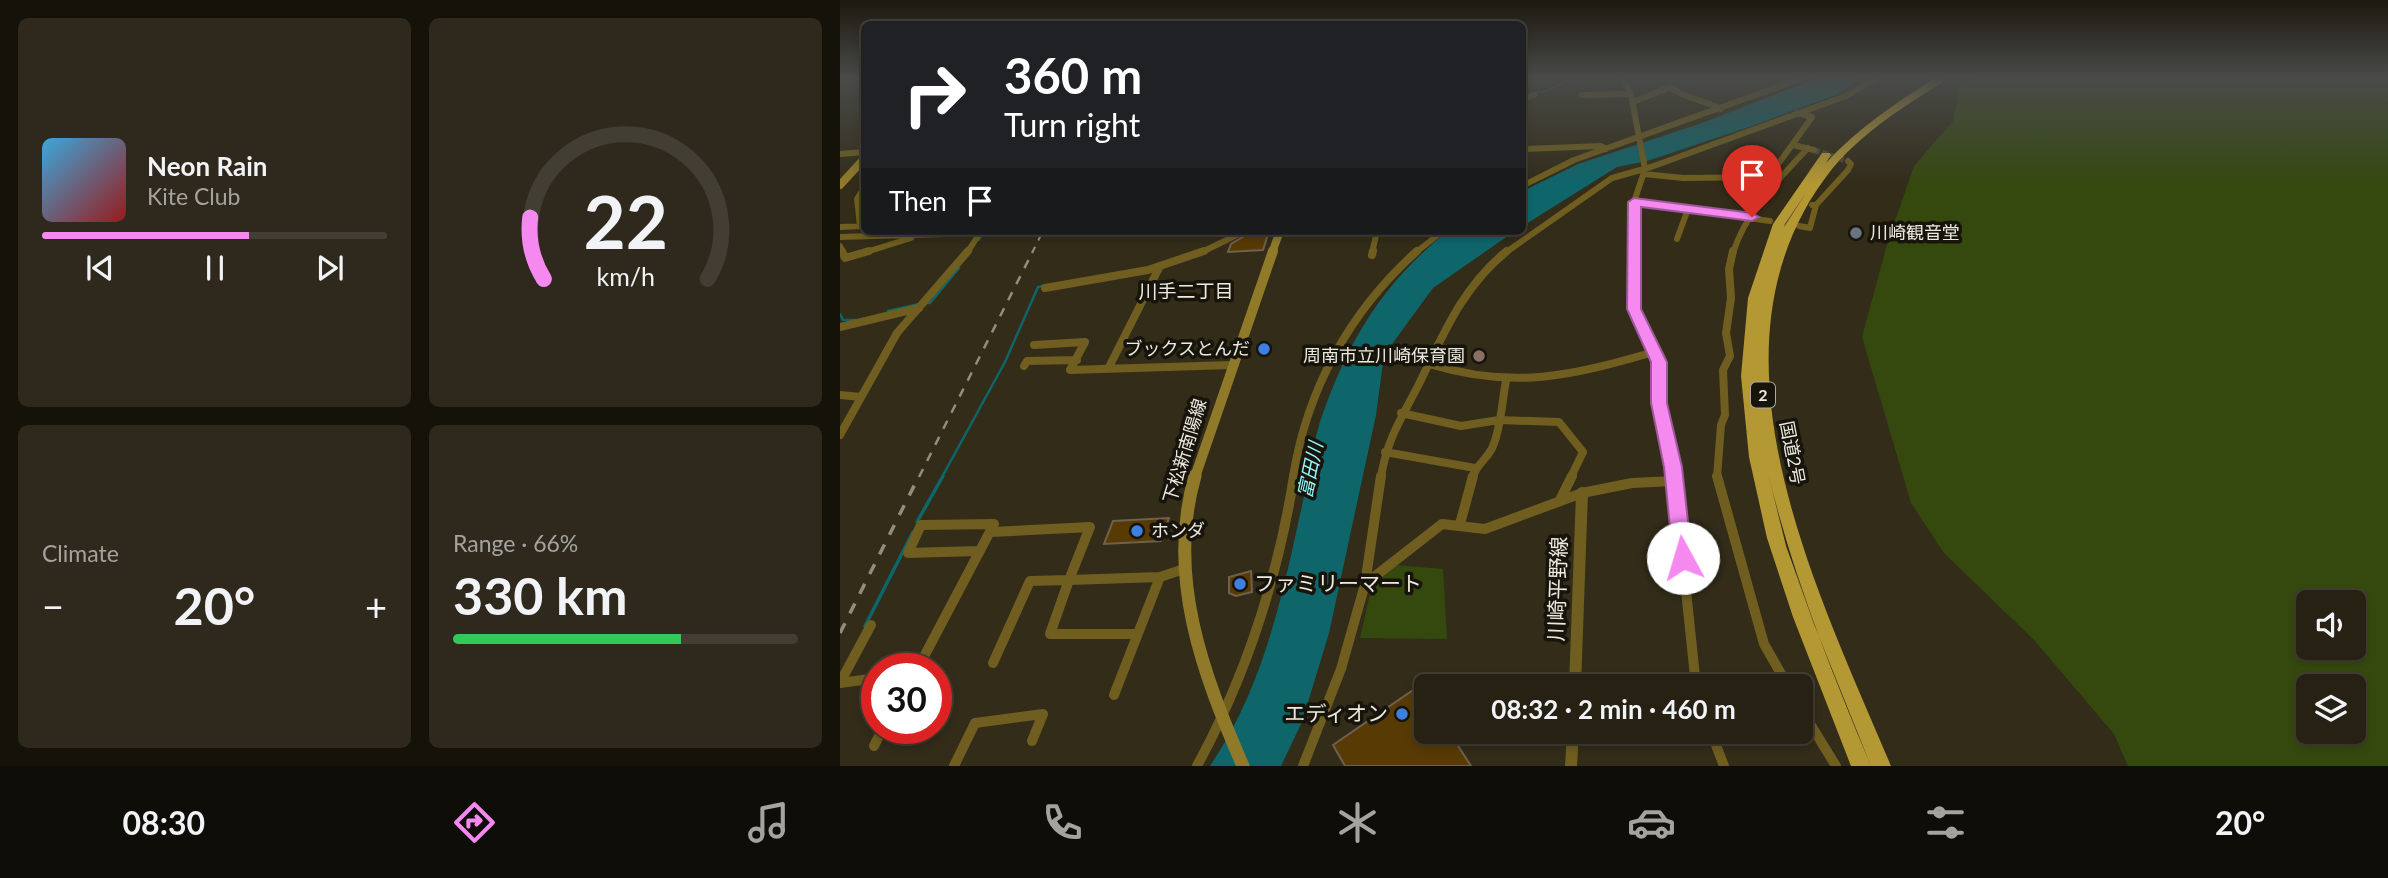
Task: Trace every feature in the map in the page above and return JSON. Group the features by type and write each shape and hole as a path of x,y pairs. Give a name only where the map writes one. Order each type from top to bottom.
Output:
{"highway":[{"name":"国道2号","path":"1861,766 1797,603 1770,522 1749,406 1749,336 1762,261 1791,200 1836,144 1875,113"},
{"name":"国道2号","path":"1881,766 1813,600 1787,523 1764,405 1763,337 1775,263 1809,204 1824,170 1847,146 1889,113"}],"main road":[{"path":"840,185 861,161"},
{"name":"下松新南陽線","path":"1243,766 1193,640 1184,569 1186,511 1232,365 1279,235"}],"street":[{"path":"1635,113 1644,169 1634,202 1634,309 1659,362 1659,403 1675,481 1695,674"},
{"path":"1526,184 1574,160 1711,113"},
{"path":"1303,766 1341,669 1365,583 1385,452 1401,414 1460,301 1493,262 1600,184 1797,113 1812,117 1769,177 1683,178 1644,169"},
{"path":"1781,674 1764,644 1716,473 1722,443 1721,425 1725,415 1723,370 1730,356 1724,337 1731,297 1729,267 1740,236 1752,217 1779,180 1811,149 1793,145"},
{"path":"1526,149 1601,146 1606,149"},
{"path":"840,154 861,158"},
{"path":"1800,226 1810,228 1809,204 1848,170 1851,164 1848,162"},
{"path":"861,192 856,200 861,222"},
{"path":"1634,202 1770,220"},
{"path":"1677,239 1688,209"},
{"path":"840,227 861,226"},
{"path":"840,237 916,235"},
{"path":"840,246 845,258 916,235"},
{"path":"840,435 897,333 962,261 978,235"},
{"path":"1045,288 1159,268 1194,258 1237,235"},
{"path":"1372,255 1376,235"},
{"path":"1197,766 1225,726 1262,611 1287,514 1309,408 1351,326 1374,294 1395,270 1438,235"},
{"path":"1108,369 1159,268"},
{"path":"840,327 919,308"},
{"path":"1034,345 1085,342 1070,370 1232,365"},
{"path":"1429,364 1506,381 1558,378 1654,352"},
{"path":"1024,366 1027,361 1077,360"},
{"path":"1460,524 1475,468 1485,460 1494,445 1506,381"},
{"path":"840,395 861,397"},
{"path":"1401,414 1461,426 1499,420 1538,419 1559,422 1576,440 1583,453 1560,500"},
{"path":"1385,452 1475,468"},
{"path":"1365,583 1442,524 1485,529 1582,493 1632,484 1675,481"},
{"name":"川崎平野線","path":"1575,674 1582,493"},
{"path":"926,653 994,524 920,525 908,553 979,551"},
{"path":"991,532 1090,527 1050,634 1137,634"},
{"path":"993,663 1030,581 1160,577 1184,569"},
{"path":"1114,695 1160,577"},
{"path":"840,682 871,625"},
{"path":"840,682 861,680"},
{"path":"954,766 975,723 1043,714 1032,741"},
{"path":"1813,729 1836,766"},
{"path":"1571,766 1572,744"},
{"path":"1716,744 1724,766"}],"green space":[{"path":"1955,113 2388,113 2388,766 2128,766 2114,734 2035,641 1944,553 1911,503 1862,337 1888,241 1914,166 1953,121"},
{"path":"1394,565 1443,569 1447,639 1360,638 1372,585"}],"water":[{"path":"1728,113 1787,113 1647,161 1617,167 1526,224 1526,190 1578,164"},
{"name":"富田川","path":"1443,235 1509,235 1433,288 1384,355 1376,415 1329,633 1302,722 1281,766 1210,766 1229,736 1258,672 1288,570 1317,434 1334,385 1372,312 1426,250"}],"building":[{"path":"1246,235 1268,235 1263,250 1228,252 1231,244"},
{"name":"ホンダ","path":"1169,518 1161,541 1104,544 1113,521"},
{"name":"ファミリーマート","path":"1251,571 1252,592 1236,596 1229,593 1229,577"},
{"name":"エディオン","path":"1414,689 1414,744 1457,744 1471,766 1345,766 1333,745"}],"waterway":[{"path":"979,240 982,235"},
{"path":"926,303 930,303 959,268"},
{"path":"942,477 1005,362 1038,287 1043,286"},
{"path":"888,311 919,304"},
{"path":"840,314 843,320 855,320"},
{"path":"917,522 943,476"},
{"path":"865,626 913,532"}],"tunnel":[{"path":"1814,150 1848,161"}],"railway":[{"path":"1033,251 1041,235"},
{"path":"919,477 1033,251"},
{"path":"840,633 919,476"}],"place":[{"name":"川崎観音堂","path":"1856,233"},
{"name":"ブックスとんだ","path":"1264,349"},
{"name":"周南市立川崎保育園","path":"1479,356"},
{"name":"ホンダ","path":"1137,531"},
{"name":"ファミリーマート","path":"1240,584"},
{"name":"エディオン","path":"1402,714"}],"district":[{"name":"川手二丁目","path":"1186,291"}],"route":[{"path":"1683,558 1673,467 1659,403 1659,362 1634,309 1634,202 1752,217"}]}
